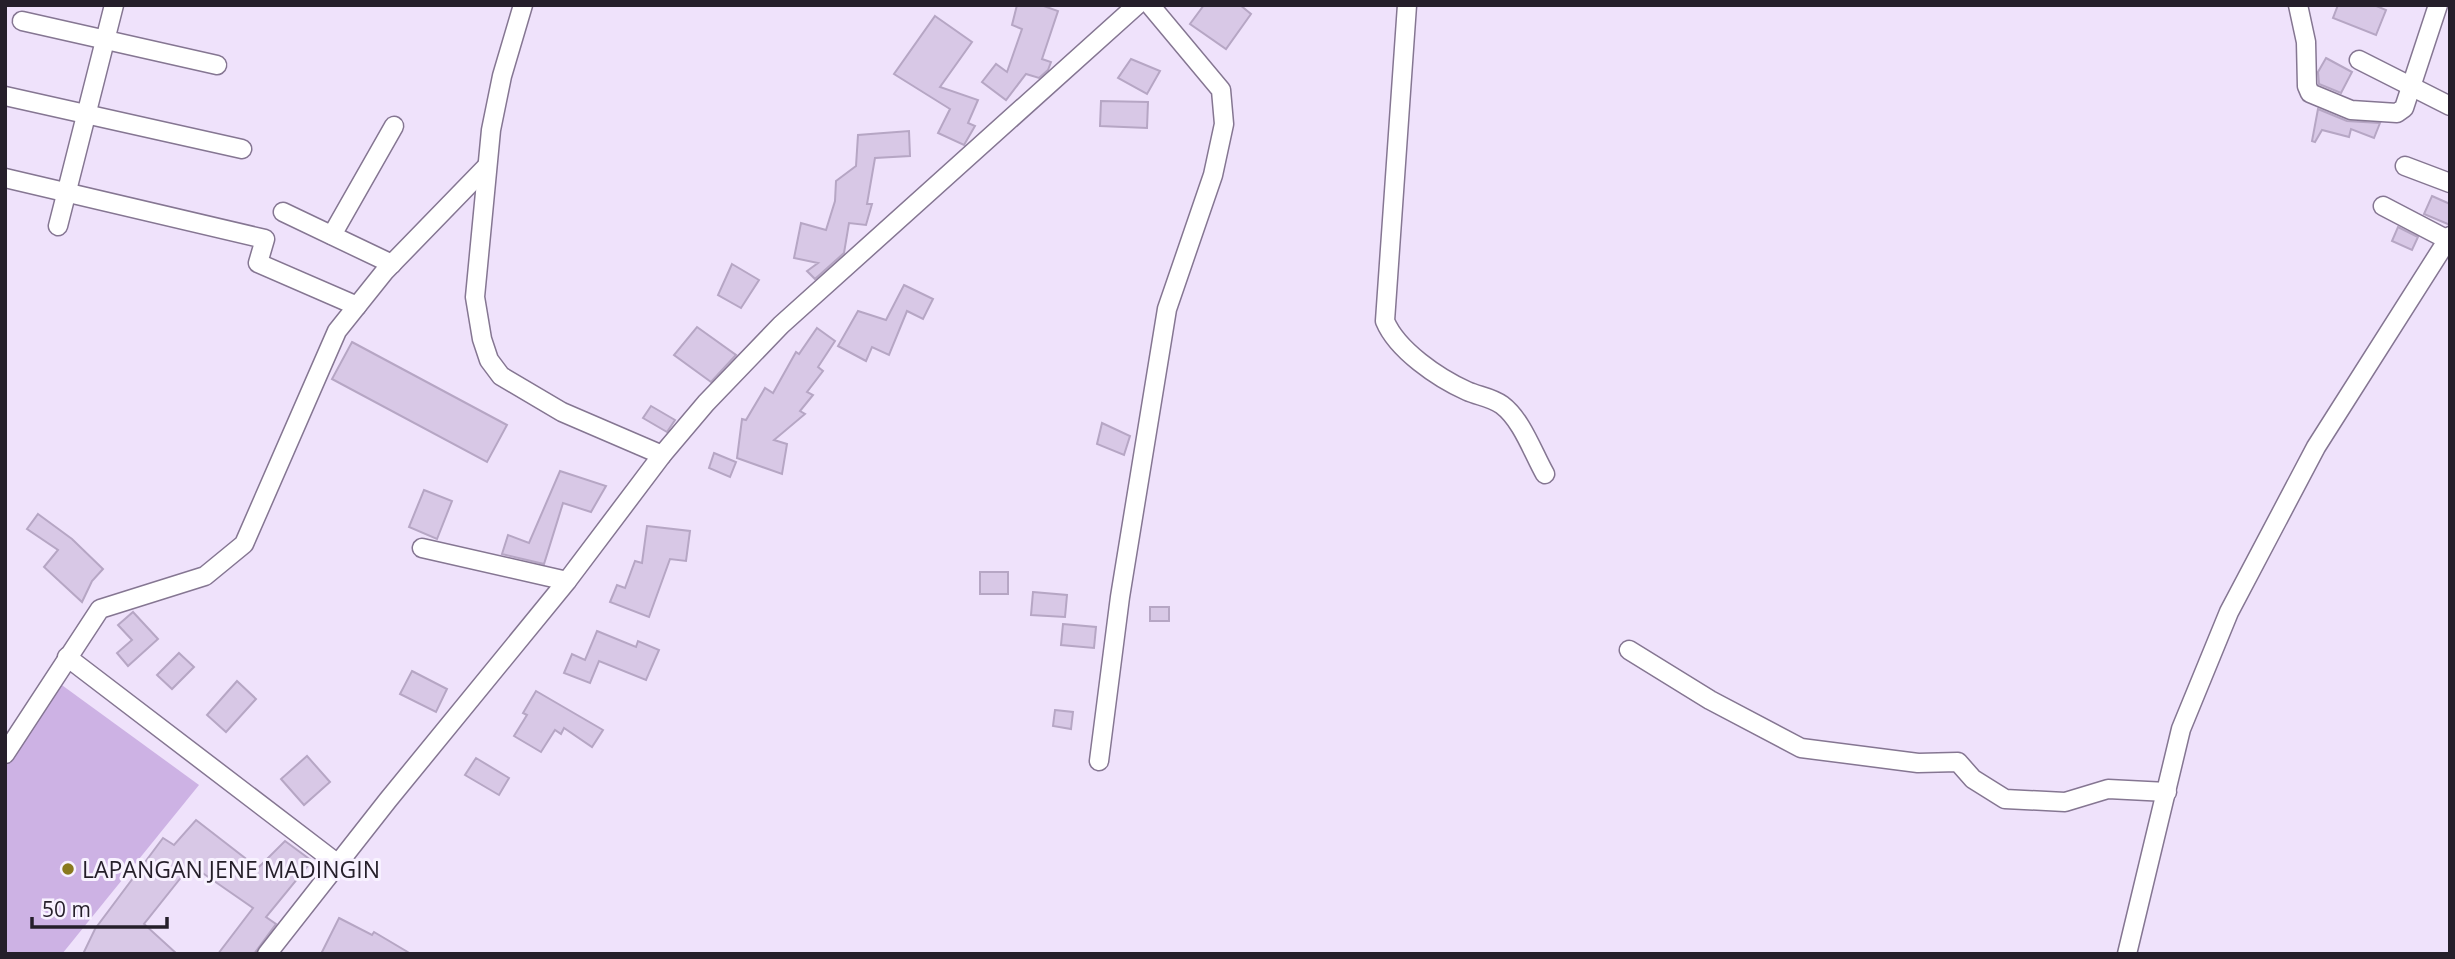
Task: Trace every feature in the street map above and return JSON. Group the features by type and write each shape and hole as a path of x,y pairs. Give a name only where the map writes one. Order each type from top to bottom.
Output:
{"street":[{"path":"58,226 114,5"},
{"path":"523,5 502,76 487,166 475,298 482,339 493,367 501,376 562,412 662,455"},
{"path":"267,954 568,582 662,455 706,403 781,325 1137,5"},
{"path":"1099,761 1120,597 1167,309 1213,175 1224,124 1221,90 1150,5"},
{"path":"1407,5 1385,321 1399,343 1425,364 1467,391 1492,399 1508,410 1545,474"},
{"path":"2298,5 2306,42 2307,86 2310,93 2351,110 2397,113 2404,108 2438,5"},
{"path":"22,21 217,65"},
{"path":"2359,60 2450,106"},
{"path":"5,96 242,149"},
{"path":"332,235 394,127"},
{"path":"5,754 66,657 100,609 205,576 244,544 337,331 392,264 487,166"},
{"path":"2405,166 2450,183"},
{"path":"5,178 265,239 258,263 357,306"},
{"path":"2127,954 2180,729 2229,612 2316,447 2449,239 2383,206"},
{"path":"283,212 392,264"},
{"path":"422,548 568,582"},
{"path":"1629,650 1710,700 1801,748 1918,763 1958,762 1973,779 2005,800 2065,803 2108,789 2166,792"},
{"path":"66,657 338,864"}],"shaded area":[{"name":"LAPANGAN JENE MADINGIN","path":"59,683 199,785 62,954 5,954 5,768"}],"building":[{"path":"1017,5 1041,5 1058,11 1042,59 1051,62 1048,70 1039,78 1026,74 1006,100 982,82 996,64 1007,72 1022,29 1012,25"},
{"path":"1204,5 1240,5 1251,14 1226,49 1190,24"},
{"path":"2338,5 2374,5 2386,10 2376,35 2333,18"},
{"path":"935,16 972,42 940,87 978,100 968,123 975,126 964,145 938,133 950,109 894,74"},
{"path":"2326,58 2352,72 2341,93 2319,84 2318,72"},
{"path":"1131,59 1160,71 1147,94 1118,78"},
{"path":"1101,101 1148,102 1147,128 1100,126"},
{"path":"2318,109 2347,121 2380,123 2374,138 2351,129 2349,137 2322,130 2315,142 2312,141"},
{"path":"909,131 910,156 875,158 867,204 872,204 866,225 849,223 844,253 815,279 807,271 818,263 794,258 801,223 826,230 835,201 836,181 856,166 858,135"},
{"path":"2432,196 2450,204 2450,225 2424,214"},
{"path":"2398,227 2418,237 2412,250 2392,241"},
{"path":"732,264 759,280 741,308 718,295"},
{"path":"904,285 933,299 923,319 907,311 889,355 872,347 866,361 838,346 858,311 886,320"},
{"path":"697,327 736,355 711,382 674,355"},
{"path":"817,328 835,341 818,367 823,371 807,392 813,395 800,411 805,414 774,440 787,444 782,474 737,458 742,419 746,420 765,388 773,393 796,352 799,354"},
{"path":"352,342 507,425 487,462 332,379"},
{"path":"651,406 675,420 667,432 643,418"},
{"path":"1102,423 1130,436 1124,455 1097,444"},
{"path":"714,453 736,462 730,477 709,468"},
{"path":"560,471 606,486 591,512 563,503 544,564 502,554 508,535 529,543"},
{"path":"424,490 452,501 437,539 409,527"},
{"path":"38,514 72,539 103,569 92,581 82,602 44,567 58,550 27,529"},
{"path":"647,526 690,531 686,561 670,559 649,617 610,602 617,585 625,588 635,561 642,563"},
{"path":"980,572 1008,572 1008,594 980,594"},
{"path":"1033,592 1067,595 1065,617 1031,615"},
{"path":"1150,607 1169,607 1169,621 1150,621"},
{"path":"133,612 158,639 128,666 117,653 132,640 118,625"},
{"path":"1063,624 1096,627 1094,648 1061,645"},
{"path":"597,631 636,647 638,641 659,650 646,680 599,661 590,683 564,673 572,654 585,660"},
{"path":"179,653 194,667 172,689 157,675"},
{"path":"412,671 447,689 436,712 400,694"},
{"path":"237,681 256,699 226,732 207,715"},
{"path":"536,691 603,730 592,747 564,728 561,734 555,730 541,752 514,736 527,715 523,713"},
{"path":"1055,710 1073,712 1071,729 1053,726"},
{"path":"307,756 330,782 304,805 281,779"},
{"path":"476,758 509,778 499,795 465,775"},
{"path":"196,820 258,868 285,841 312,861 266,917 276,924 254,954 218,954 253,908 191,865 144,924 177,954 83,954 95,929 163,838 174,845"},
{"path":"339,918 372,935 374,932 411,954 321,954"}],"place":[{"name":"LAPANGAN JENE MADINGIN","path":"68,869"}]}
